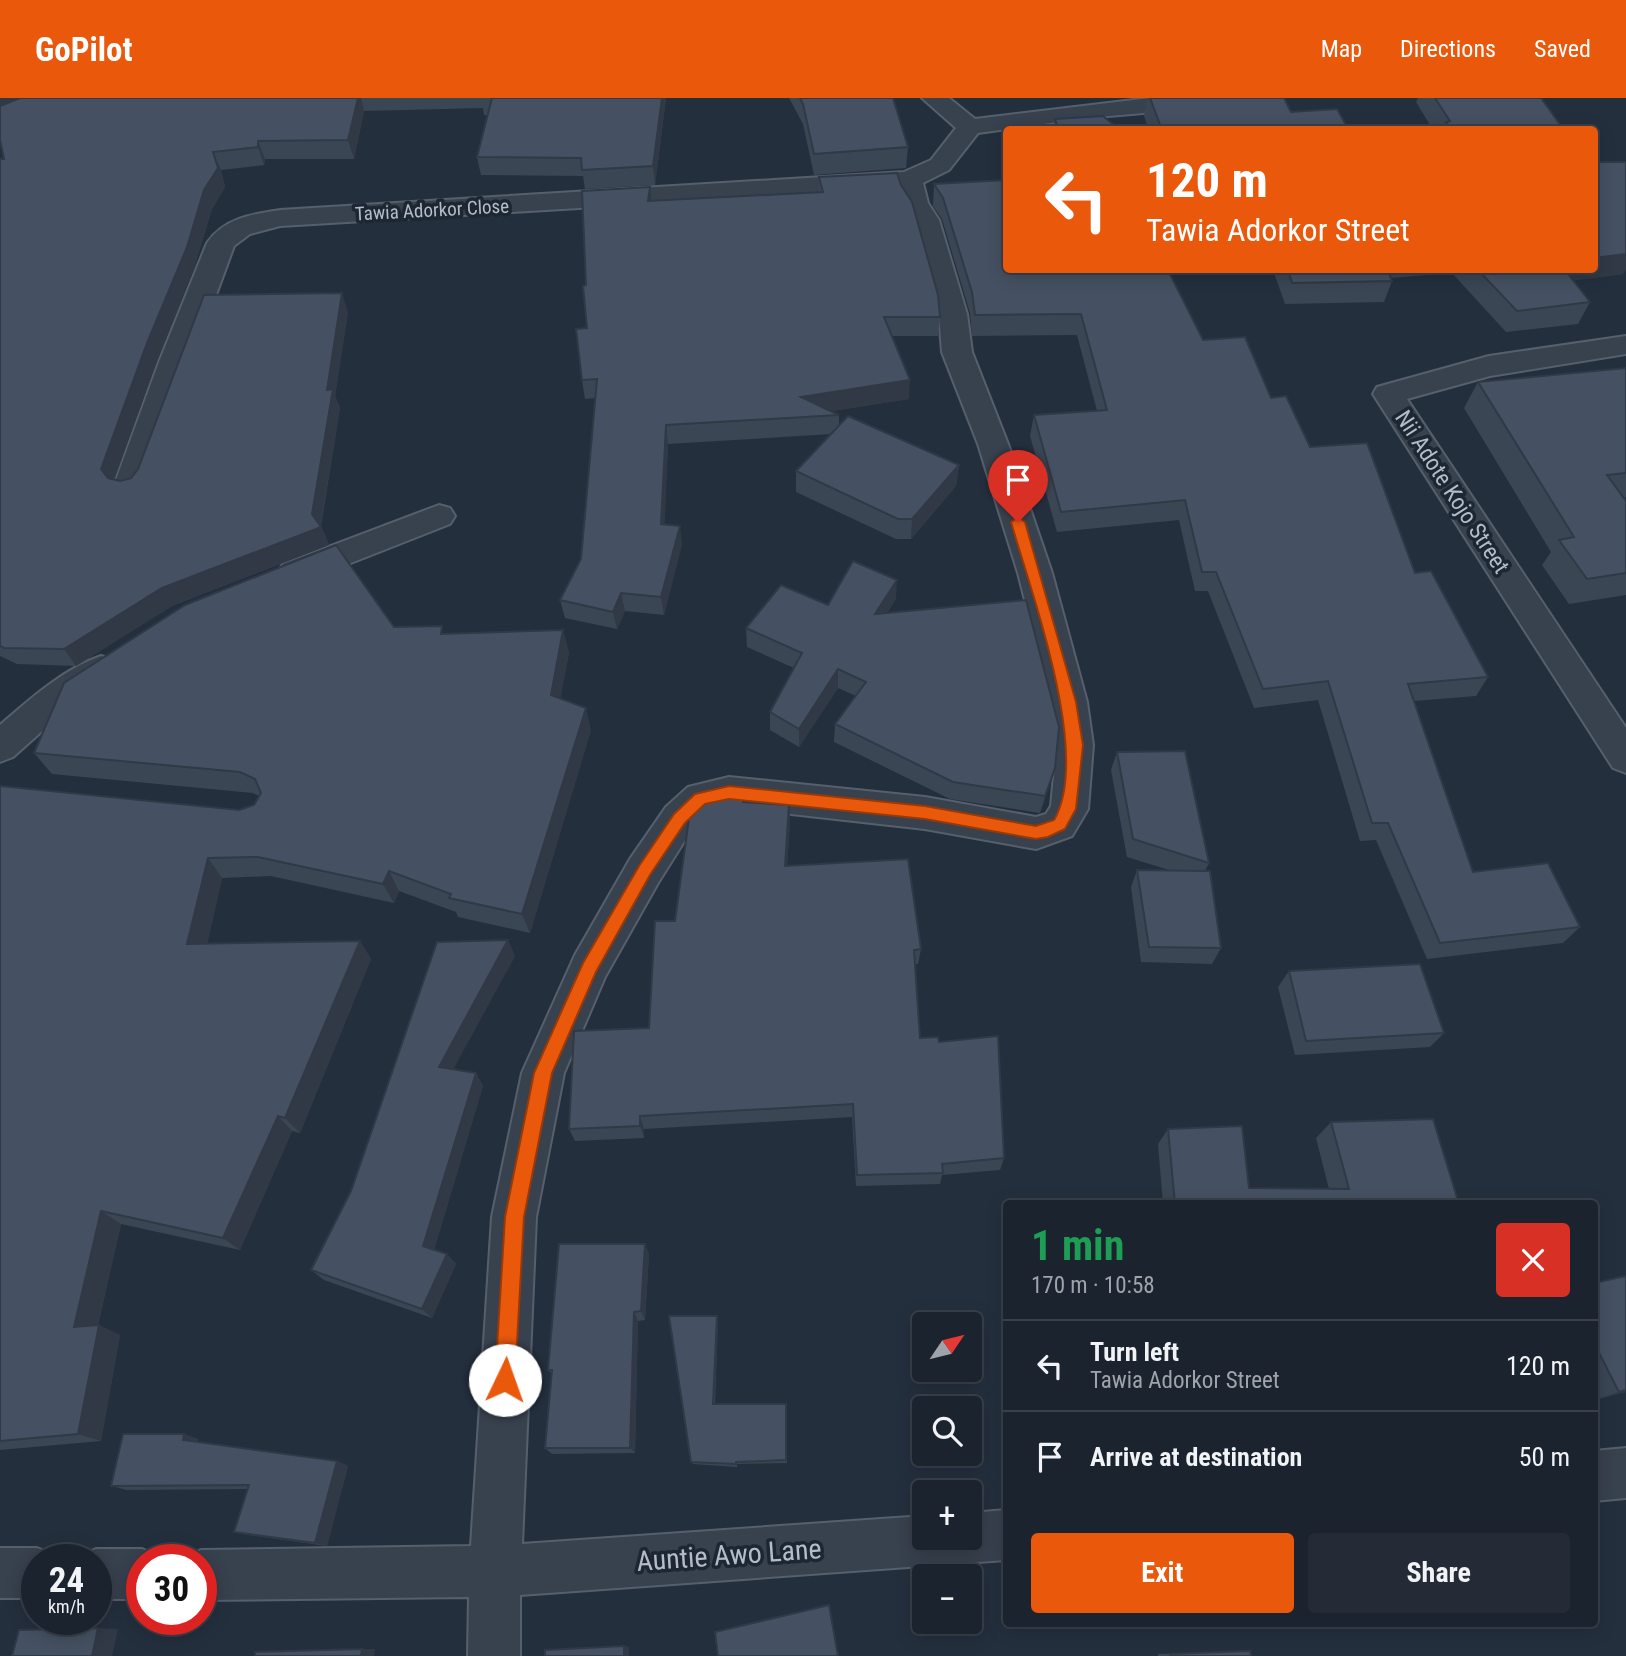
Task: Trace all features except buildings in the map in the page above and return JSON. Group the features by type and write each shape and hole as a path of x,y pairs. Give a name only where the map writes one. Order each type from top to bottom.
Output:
{"street":[{"path":"934,98 970,127"},
{"path":"494,1656 495,1571 514,1217 543,1073 589,968 644,871 679,818 701,798 729,792 925,813 1036,833 1059,825 1069,809 1075,745 1069,702 1031,561 993,444 957,352 953,314 926,220 915,203 909,180 940,165 970,127 1099,109 1235,98"},
{"name":"Tawia Adorkor Close","path":"130,485 174,362 221,243 230,232 250,222 909,180"},
{"name":"Nii Adote Kojo Street","path":"1621,742 1388,394 1489,366 1626,345"},
{"path":"261,587 439,516"},
{"path":"0,747 46,706 125,653"},
{"path":"1598,1476 1626,1473"},
{"path":"982,1537 1003,1535"},
{"name":"Auntie Awo Lane","path":"217,1575 495,1571 912,1542"},
{"path":"0,1573 21,1573"}],"route":[{"path":"505,1380 514,1217 543,1073 589,968 644,871 679,818 701,798 729,792 925,813 1036,833 1059,825 1069,809 1075,745 1069,702 1035,573 1018,522"}]}
